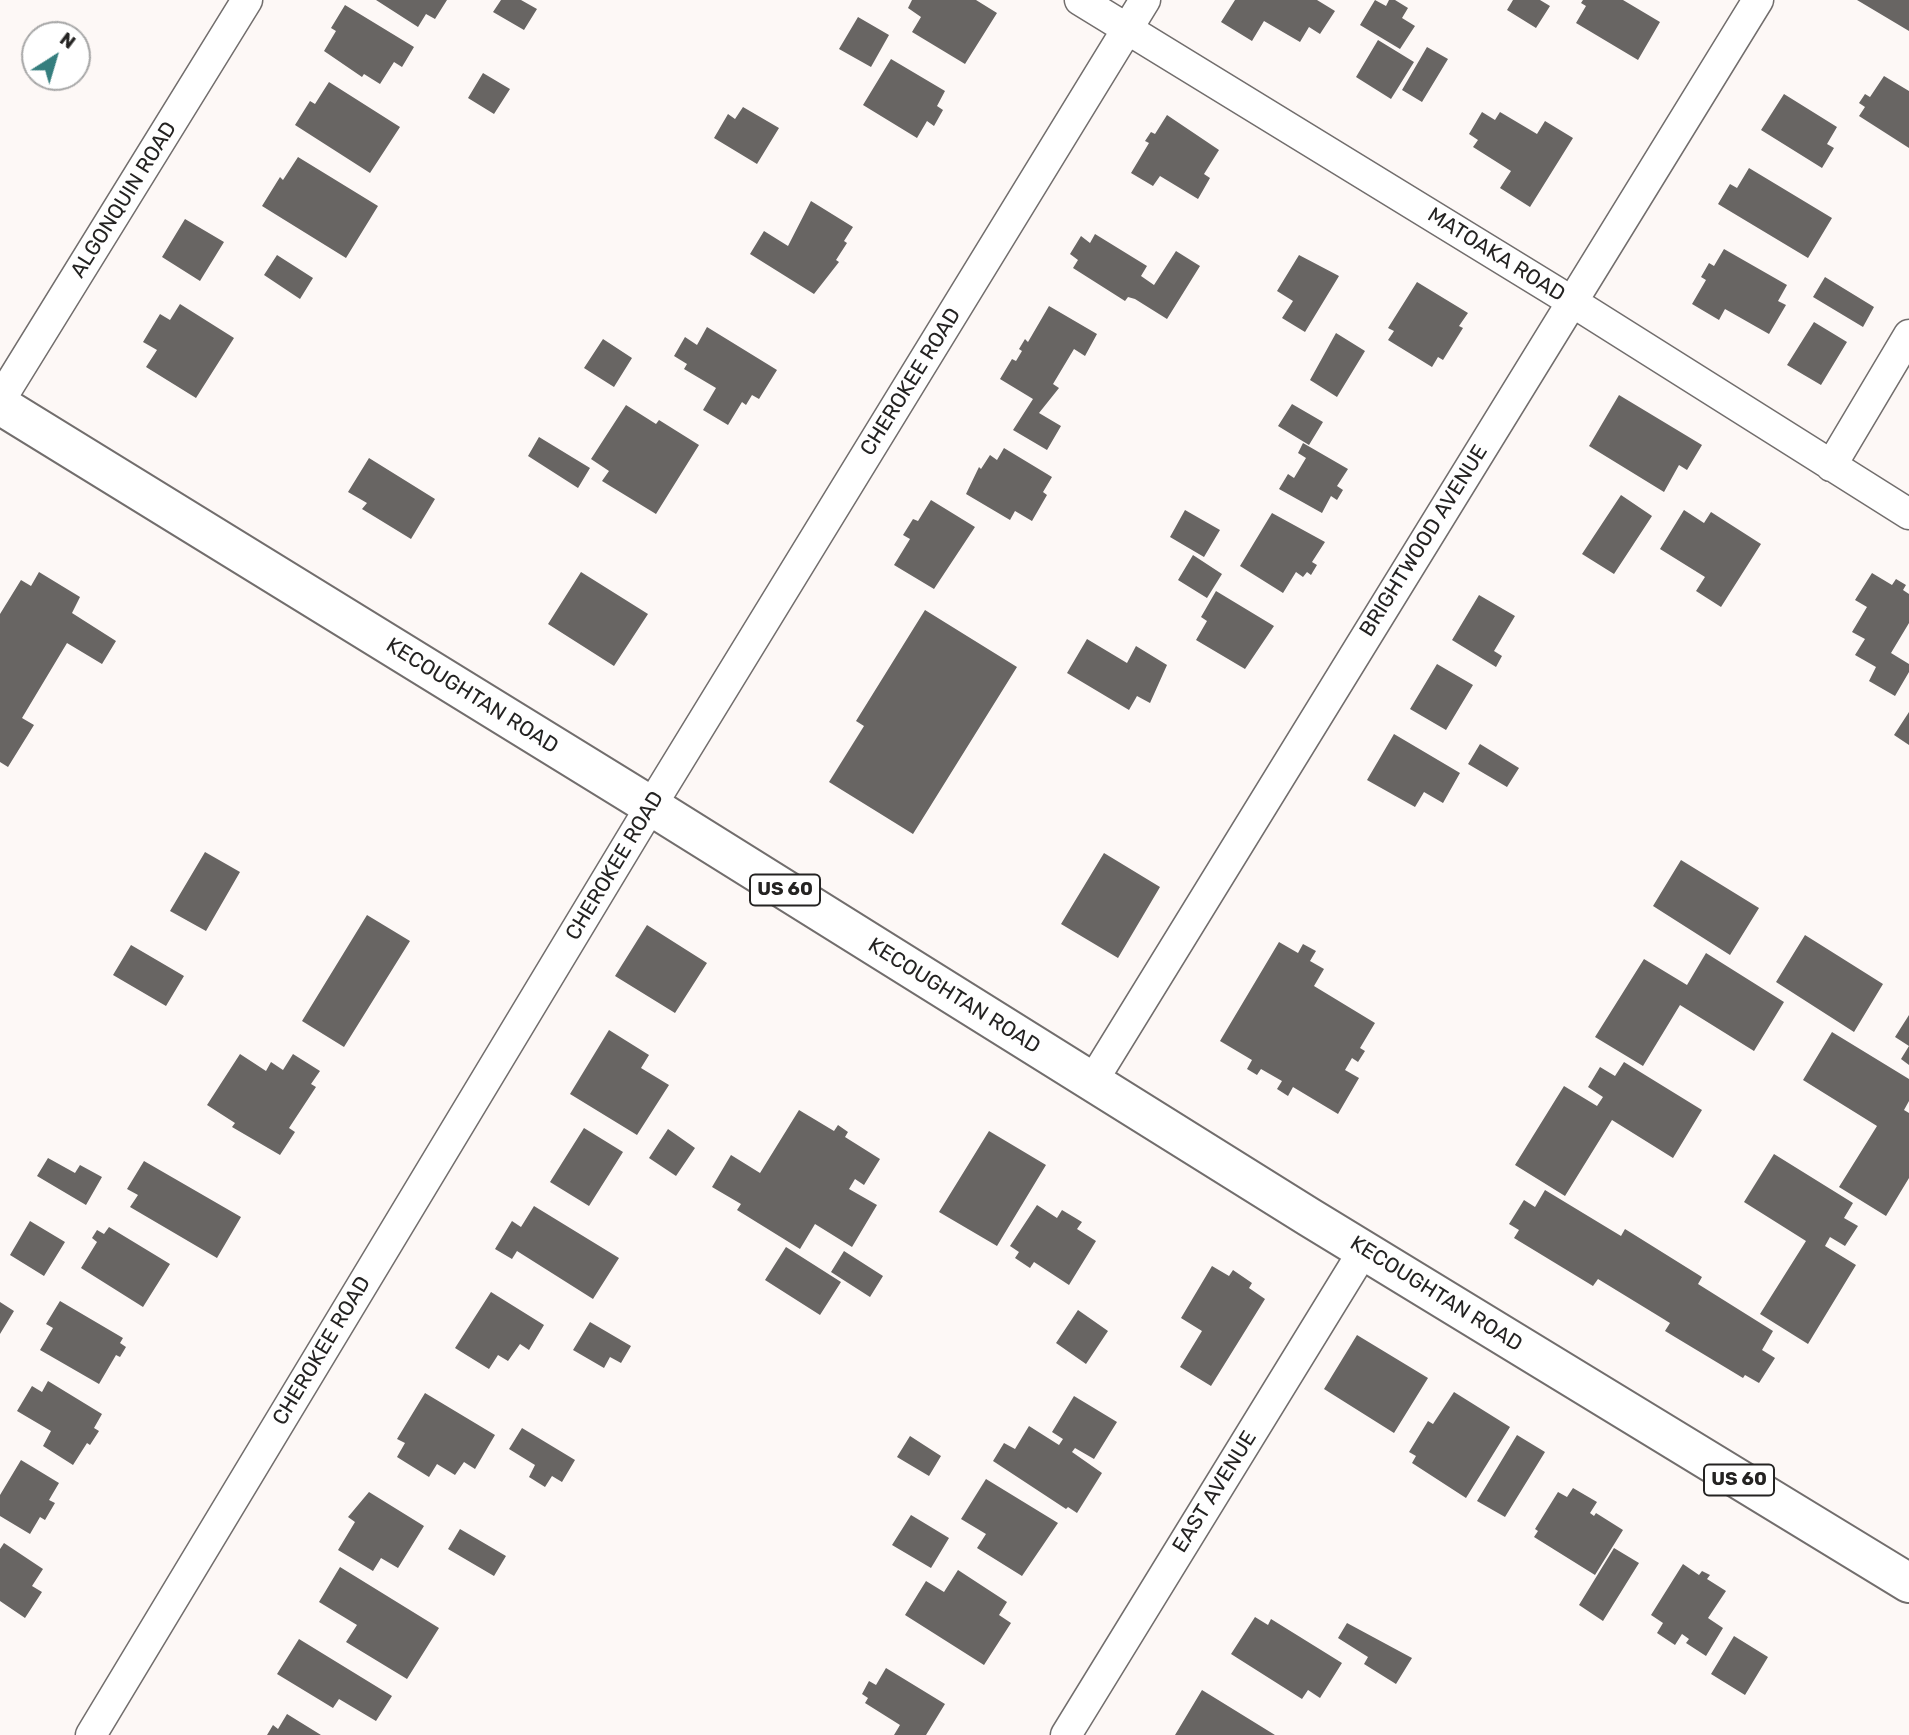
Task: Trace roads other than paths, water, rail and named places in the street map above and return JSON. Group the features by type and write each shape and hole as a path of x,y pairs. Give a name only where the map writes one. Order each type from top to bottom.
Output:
{"main road":[{"name":"KECOUGHTAN ROAD","path":"0,403 1092,1082 1909,1583"}],"street":[{"name":"ALGONQUIN ROAD","path":"0,403 247,0"},
{"name":"MATOAKA ROAD","path":"1080,0 1571,301 1909,514"},
{"name":"CHEROKEE ROAD","path":"91,1735 651,806 1145,0"},
{"name":"BRIGHTWOOD AVENUE","path":"1092,1082 1758,0"},
{"path":"1831,466 1909,335"},
{"name":"EAST AVENUE","path":"1066,1735 1364,1250"}]}
